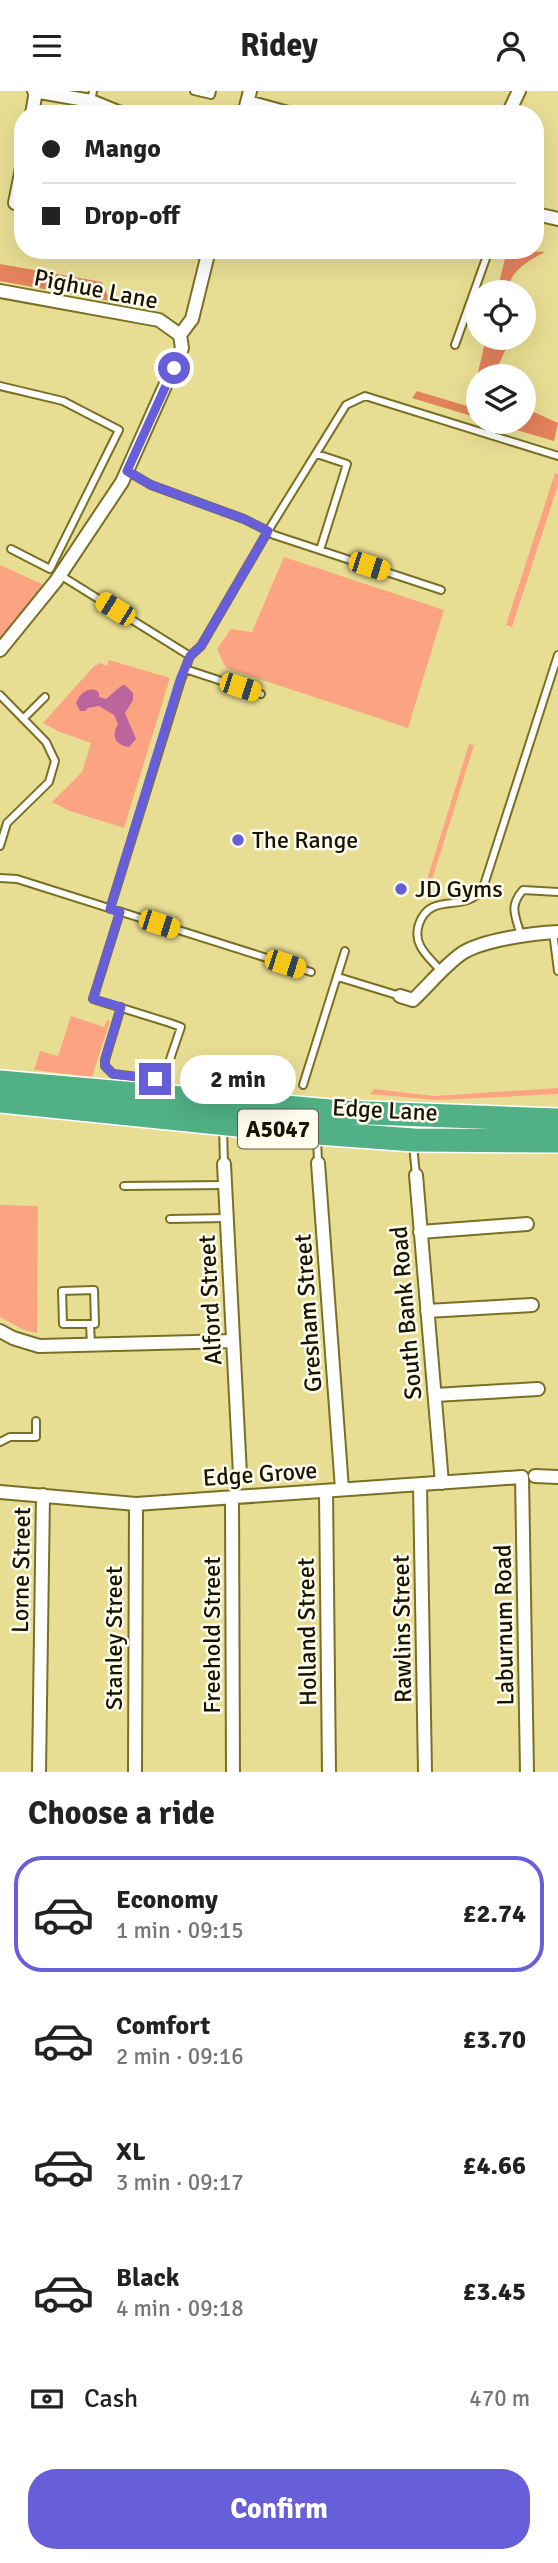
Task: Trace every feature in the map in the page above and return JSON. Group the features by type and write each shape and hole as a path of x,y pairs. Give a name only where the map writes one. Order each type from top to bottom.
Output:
{"highway":[{"name":"Edge Lane","path":"0,1082 342,1112 558,1120"},
{"name":"Edge Lane","path":"0,1101 223,1125 414,1140 558,1141"}],"street":[{"path":"35,91 92,96 108,105"},
{"path":"0,650 60,575 127,471 182,348 180,335 192,319 207,259"},
{"name":"Pighue Lane","path":"0,291 159,320 180,335"},
{"path":"400,996 413,1000 464,952 521,936 556,932"},
{"name":"Gresham Street","path":"319,1169 342,1489"},
{"name":"Alford Street","path":"224,1175 240,1473"},
{"name":"South Bank Road","path":"416,1181 442,1483"},
{"path":"419,1232 527,1224"},
{"path":"427,1311 532,1305"},
{"path":"0,1331 39,1346 233,1341"},
{"path":"435,1395 538,1389"},
{"name":"Laburnum Road","path":"527,1772 529,1477"},
{"name":"Edge Grove","path":"0,1492 135,1504 558,1477"},
{"name":"Rawlins Street","path":"420,1485 425,1772"},
{"name":"Holland Street","path":"327,1491 329,1772"},
{"name":"Lorne Street","path":"39,1772 43,1495"},
{"name":"Freehold Street","path":"232,1497 233,1772"},
{"name":"Stanley Street","path":"135,1504 135,1772"}],"lane":[{"path":"194,91 211,95 212,91"},
{"path":"456,345 486,259"},
{"path":"0,386 63,401 119,430 50,569 10,549"},
{"path":"110,909 190,656 201,646 346,405 365,395 558,456"},
{"path":"317,454 347,464 320,550"},
{"path":"127,471 151,485 244,519 268,531 441,590"},
{"path":"60,575 190,656"},
{"path":"441,971 418,945 416,934 421,917 427,909 436,905 472,899 483,888 558,655"},
{"path":"185,670 261,694"},
{"path":"0,695 46,742 53,751 55,761 49,782 7,823 0,846"},
{"path":"23,719 45,697"},
{"path":"2,877 17,879 311,972"},
{"path":"521,936 514,909 516,898 523,890 558,892"},
{"path":"120,912 93,999 121,1007 181,1027 166,1071 155,1079 113,1074 105,1066 121,1007"},
{"path":"556,932 558,971"},
{"path":"303,1085 345,951"},
{"path":"338,977 400,996"},
{"name":"Alford Street","path":"223,1125 224,1175"},
{"name":"Gresham Street","path":"317,1133 319,1169"},
{"name":"South Bank Road","path":"414,1140 416,1181"},
{"path":"124,1186 224,1175"},
{"path":"170,1219 227,1218"},
{"path":"94,1290 95,1324 90,1324 63,1325 62,1291 94,1290"},
{"path":"90,1324 91,1346"},
{"path":"0,1442 10,1437 36,1437 36,1421"}],"shaded area":[{"path":"505,259 533,259 516,272 512,278 500,280"},
{"path":"0,264 102,282 110,301 0,281"},
{"path":"483,350 505,350 499,364 480,364"},
{"path":"417,391 466,406 466,414 412,398"},
{"path":"536,413 558,423 554,441 530,434 536,434"},
{"path":"555,473 558,474 558,485 512,627 506,625"},
{"path":"284,557 444,610 408,728 226,668 217,649 231,629 252,632"},
{"path":"0,565 44,585 0,638"},
{"path":"109,660 170,678 124,828 70,811 52,802 82,772 91,743 43,723 94,666 101,663 107,666"},
{"path":"125,685 133,693 133,700 125,713 136,739 129,747 120,744 116,739 118,724 114,715 99,706 80,711 76,703 86,691 96,690 99,697 106,699"},
{"path":"469,744 474,745 432,880 426,883"},
{"path":"71,1016 104,1027 107,1020 110,1021 92,1077 34,1070 40,1051 58,1056"},
{"path":"558,1088 558,1094 437,1100 370,1094 374,1089 434,1096"},
{"path":"0,1205 38,1206 37,1333 24,1330 0,1317"}],"place":[{"name":"The Range","path":"238,840"},
{"name":"JD Gyms","path":"401,889"}],"route":[{"path":"155,1079 113,1074 105,1066 121,1007 93,999 120,912 110,909 180,680 190,656 201,646 268,531 262,526 184,495 151,485 127,471 174,368"}]}
